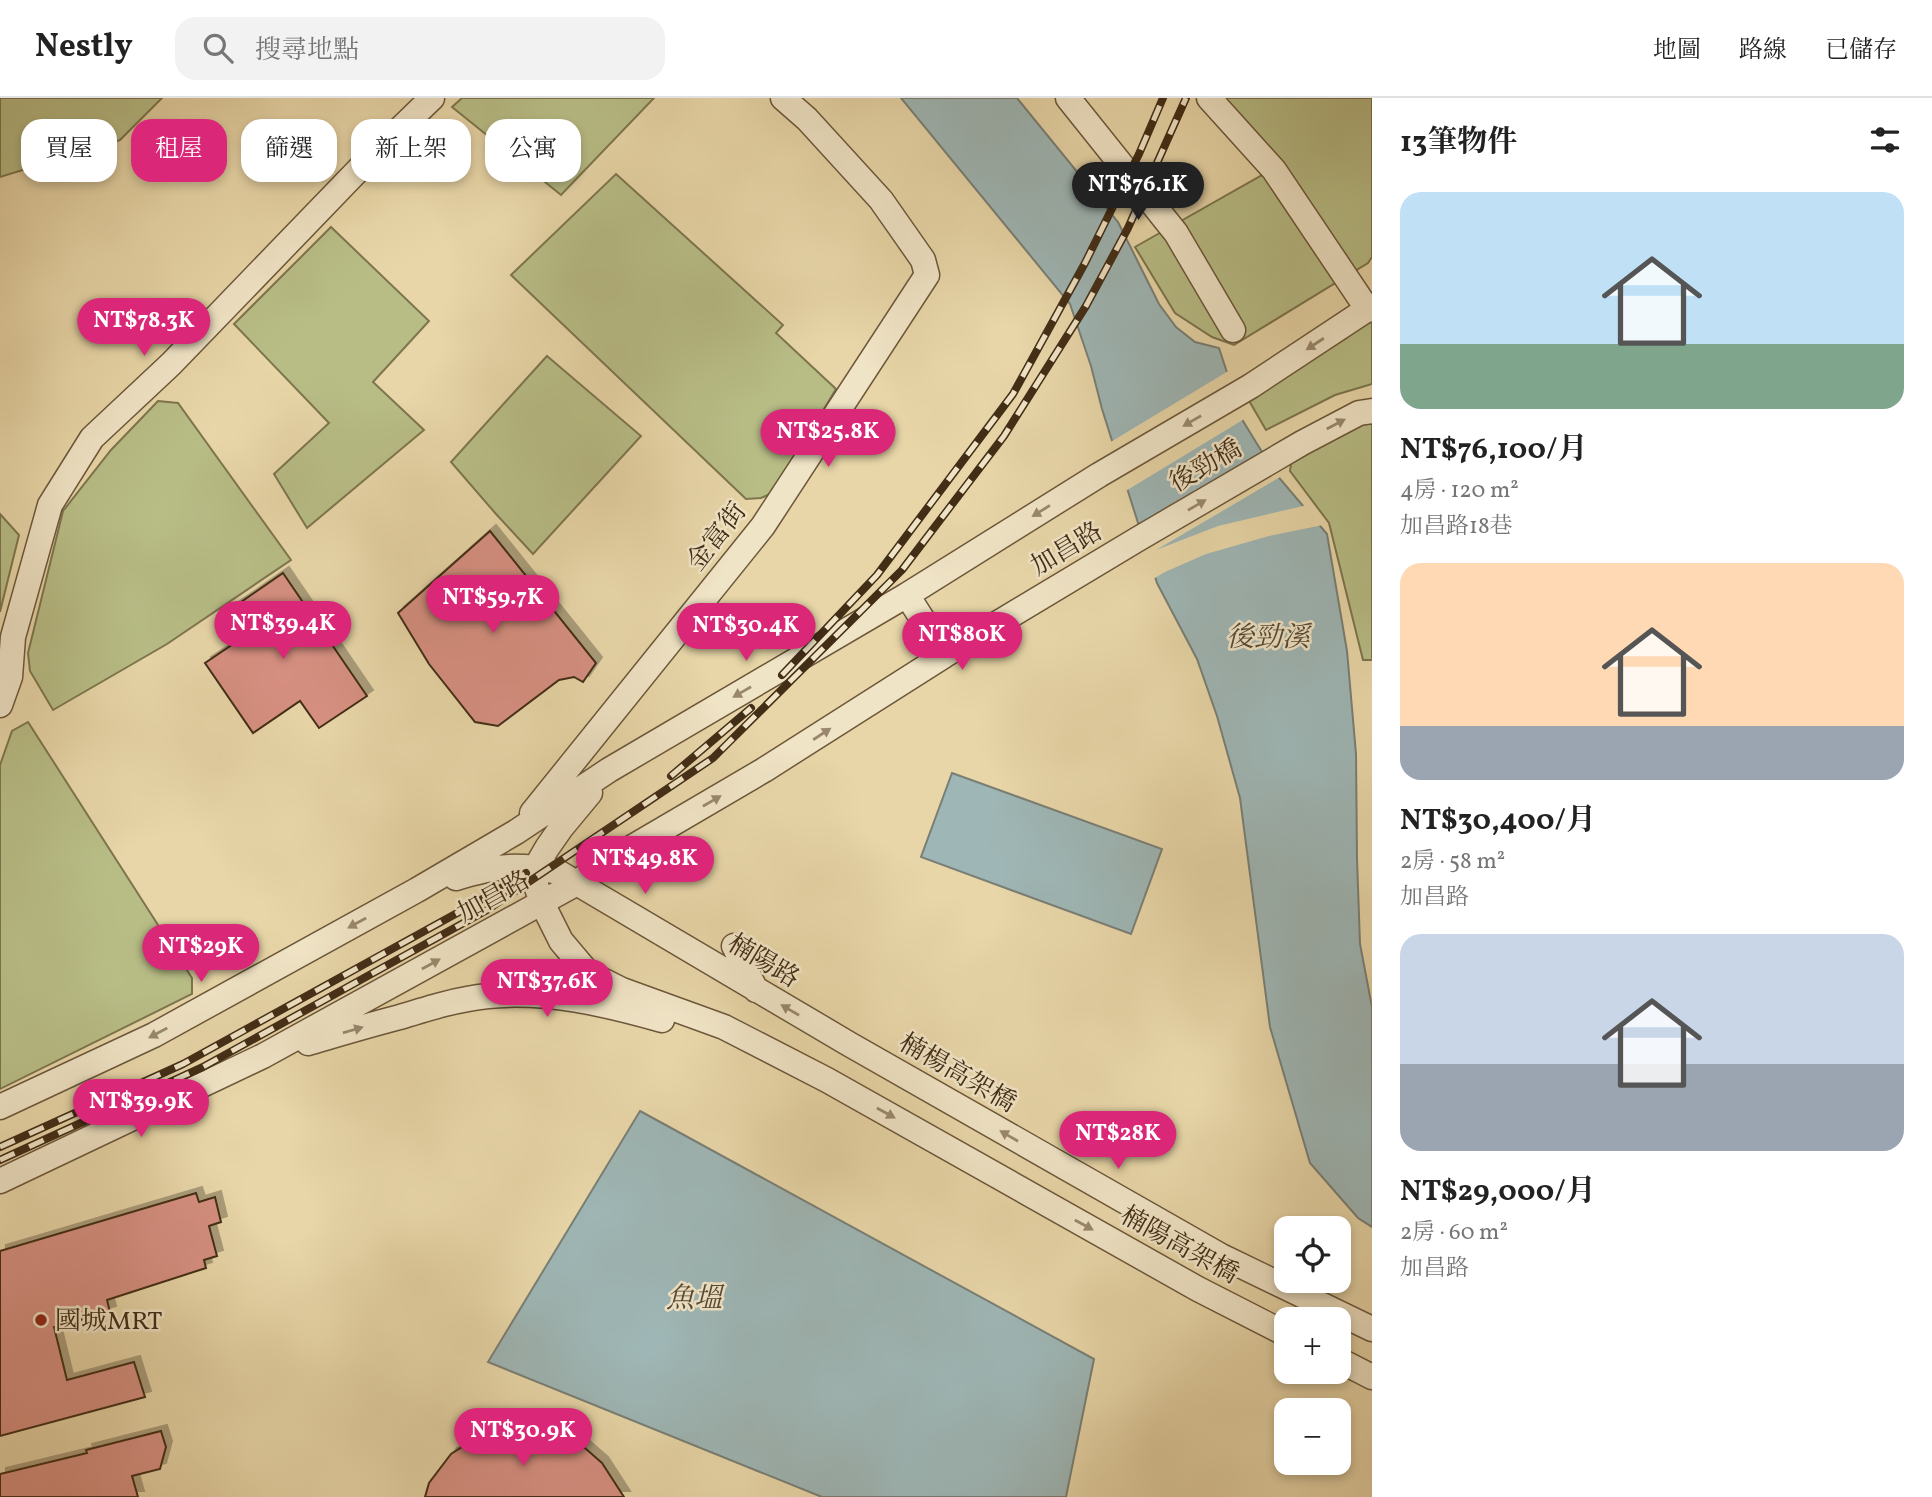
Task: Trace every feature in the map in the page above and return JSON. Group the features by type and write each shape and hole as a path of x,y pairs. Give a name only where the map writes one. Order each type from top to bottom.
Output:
{"street":[{"path":"0,705 10,677 13,637 50,505 92,438 171,364 363,164 432,98"},
{"name":"金富街","path":"516,832 764,526 927,275 923,260 881,200 807,119 783,98"},
{"path":"1068,98 1176,233 1233,330"},
{"path":"1209,98 1274,170 1370,308"},
{"name":"後勁橋","path":"1099,475 1251,386 1370,308"},
{"name":"後勁橋","path":"1138,539 1303,443 1359,413 1372,411"},
{"name":"加昌路","path":"0,1107 154,1035 417,890 516,832 609,770 907,595 1099,475"},
{"name":"加昌路","path":"0,1181 264,1056 542,903 765,770 945,655 1138,539"},
{"path":"907,595 945,655"},
{"path":"609,770 561,828 537,867 536,886 561,941 588,973 622,990 724,1027 827,1080"},
{"name":"楠陽路","path":"417,890 480,871 508,866 537,867 558,872 849,1044"},
{"path":"734,946 757,990"},
{"path":"264,1056 441,1004 489,996 533,995 601,1004 694,1029 827,1080"},
{"name":"楠楊高架橋","path":"849,1044 1221,1256 1372,1329"},
{"name":"楠陽高架橋","path":"827,1080 1198,1289 1274,1328"},
{"path":"1351,1366 1372,1377"}],"green space":[{"path":"0,98 162,98 141,119 131,119 131,129 117,141 117,119 21,119 21,171 0,177"},
{"path":"462,98 654,98 581,174 581,119 485,119 485,134 471,122 471,119 467,119 452,107"},
{"path":"1216,98 1372,98 1372,257 1368,263 1234,345 1212,337 1175,313 1135,247 1278,166"},
{"path":"616,174 783,325 776,333 836,389 774,492 761,498 746,499 511,275"},
{"path":"545,182 573,182 561,195"},
{"path":"331,227 429,321 373,382 424,430 307,528 274,474 329,423 234,324"},
{"path":"1372,317 1372,384 1335,395 1266,430 1248,399 1345,339"},
{"path":"547,356 641,436 533,554 451,462"},
{"path":"158,401 178,403 291,560 167,644 53,710 30,671 28,653 63,511 111,450"},
{"path":"1372,418 1372,660 1363,660 1329,523 1290,471 1292,457"},
{"path":"0,514 19,535 0,612"},
{"path":"28,722 192,978 192,994 0,1089 0,765 12,731"}],"water":[{"name":"後勁溪","path":"901,98 1017,98 1118,222 1159,304 1176,327 1195,342 1219,348 1243,421 1275,473 1327,534 1347,651 1356,754 1360,944 1372,1007 1372,1227 1358,1218 1310,1163 1270,1027 1240,798 1217,716 1197,659 1157,583 1070,304"},
{"path":"952,773 1162,849 1131,934 921,857"},
{"name":"魚塭","path":"640,1111 1094,1359 1066,1497 822,1497 488,1362"}],"pier":[{"path":"1230,370 1246,418 1124,492 1109,443"},
{"path":"1278,471 1282,476 1156,550 1218,526 1307,505 1323,525 1269,536 1206,554 1153,579 1137,531"}],"building":[{"path":"490,531 596,663 583,682 574,677 559,680 498,726 475,722 429,664 398,613"},
{"path":"283,573 367,696 319,728 300,701 253,733 205,663 245,636 228,611"},
{"name":"國城MRT","path":"196,1193 199,1202 215,1197 221,1222 209,1226 217,1256 204,1260 206,1268 107,1300 110,1312 54,1327 67,1380 134,1362 145,1397 0,1436 0,1251"},
{"path":"513,1427 546,1429 577,1441 602,1463 624,1497 425,1497 429,1483 451,1454 481,1435"},
{"path":"161,1431 166,1447 160,1469 132,1476 138,1497 0,1497 0,1474 87,1453 86,1450"}],"railway":[{"path":"782,675 877,575 1013,394 1085,263 1139,154 1163,98"},
{"path":"0,1160 203,1067 487,910 713,758 902,570 1004,436 1086,306 1128,228 1186,98"},
{"path":"671,776 751,708"},
{"path":"0,1147 183,1064 526,873"}],"place":[{"name":"國城MRT","path":"41,1320"}]}
